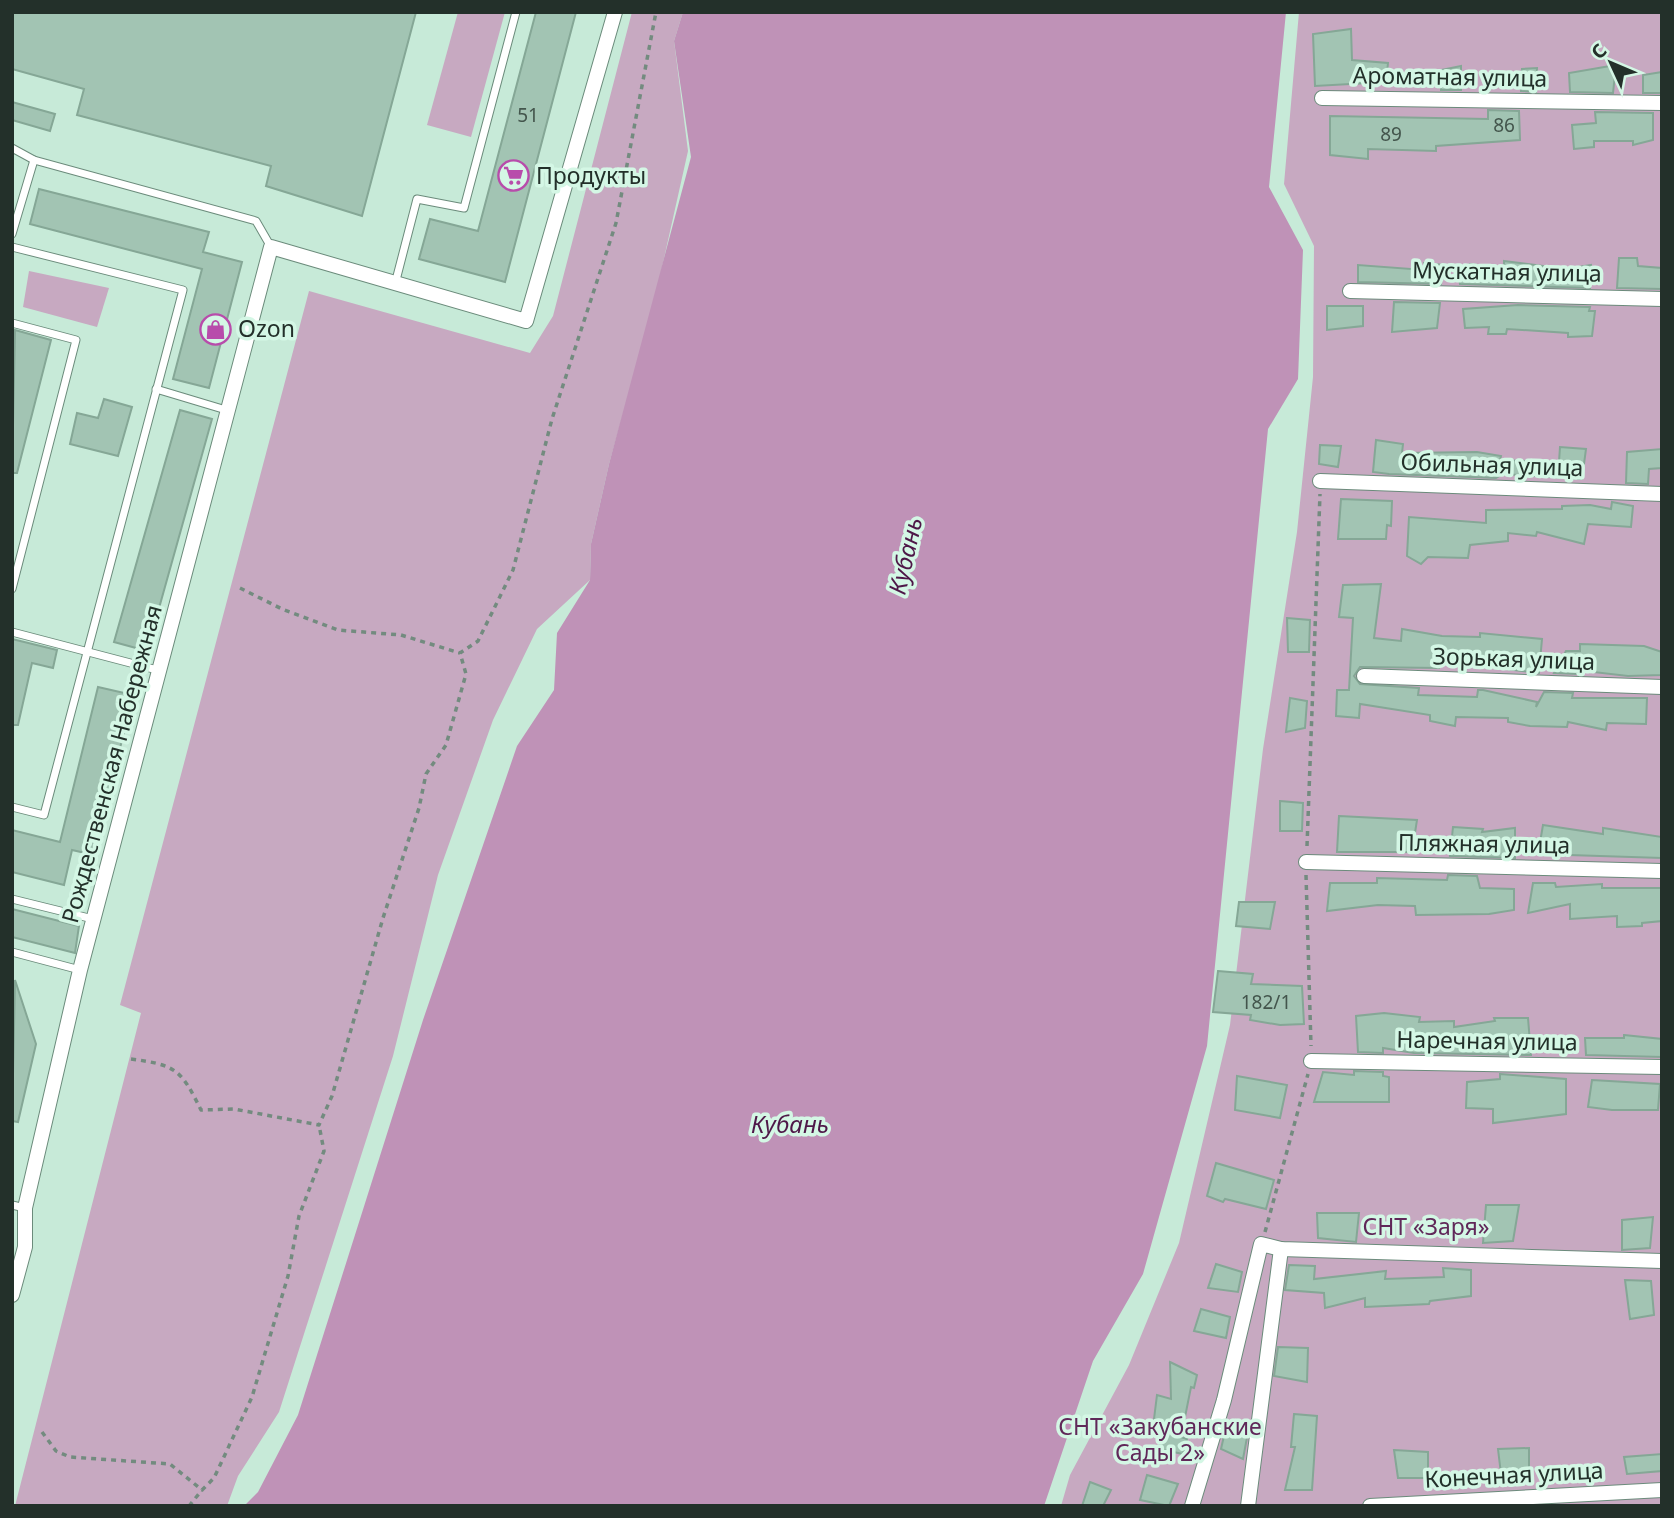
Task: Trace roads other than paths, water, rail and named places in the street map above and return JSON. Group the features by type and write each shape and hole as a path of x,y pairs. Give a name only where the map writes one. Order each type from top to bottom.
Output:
{"street":[{"path":"271,247 394,285 526,321 615,12"},
{"name":"Ароматная улица","path":"1322,98 1662,103"},
{"name":"Рождественская Набережная","path":"12,1295 25,1247 19,1206 271,247"},
{"name":"Мускатная улица","path":"1350,291 1662,299"},
{"name":"Обильная улица","path":"1320,481 1662,494"},
{"name":"Зорькая улица","path":"1364,676 1662,687"},
{"name":"Пляжная улица","path":"1306,862 1662,871"},
{"name":"Наречная улица","path":"1311,1061 1662,1067"},
{"path":"1192,1506 1224,1400 1261,1244 1281,1249 1662,1261"},
{"path":"1248,1506 1281,1249"},
{"name":"Конечная улица","path":"1370,1506 1662,1490"}],"lane":[{"path":"394,285 417,199 464,208 516,12"},
{"path":"12,148 34,160 256,221 271,247"},
{"path":"12,234 34,160"},
{"path":"12,247 183,290 44,815 12,807"},
{"path":"12,323 76,340 12,589"},
{"path":"156,389 226,410"},
{"path":"12,632 161,671"},
{"path":"12,899 94,919"},
{"path":"12,952 80,970"}],"water":[{"name":"Кубань","path":"683,12 1286,12 1269,187 1303,250 1298,379 1268,429 1207,1046 1143,1274 1093,1361 1044,1506 244,1506 258,1492 298,1415 423,1020 517,746 554,690 557,633 590,580 591,544 609,464 691,157 674,41"}],"place":[{"name":"Продукты","path":"513,176"},
{"name":"Ozon","path":"215,329"}],"park label":[{"name":"СНТ «Заря»","path":"1426,1227"},
{"name":"СНТ «Закубанские Сады 2»","path":"1160,1440"}]}
